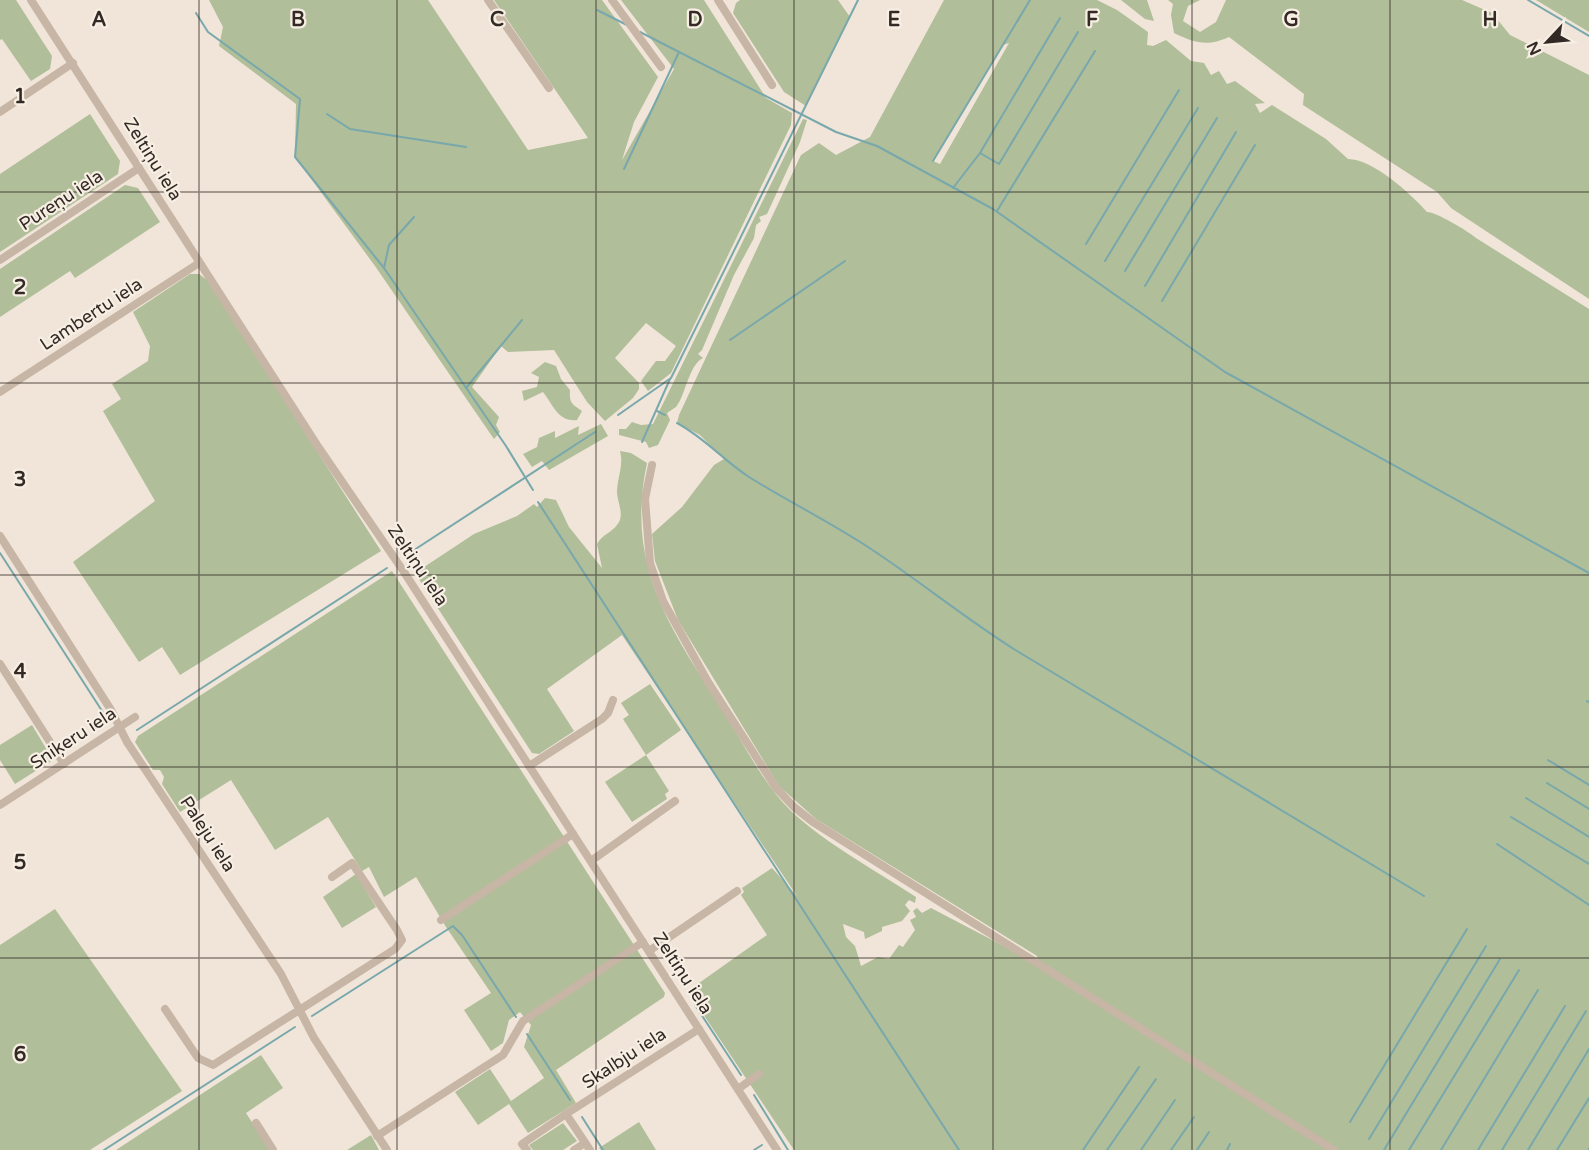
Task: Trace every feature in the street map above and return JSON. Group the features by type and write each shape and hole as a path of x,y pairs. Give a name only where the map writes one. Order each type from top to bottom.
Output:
{"street":[{"name":"Zeltiņu iela","path":"31,0 199,263 530,766 775,1149"},
{"path":"488,0 549,88"},
{"path":"612,0 661,68"},
{"path":"722,1 772,85"},
{"path":"0,112 73,63"},
{"name":"Pureņu iela","path":"0,260 139,168"},
{"name":"Lambertu iela","path":"0,392 199,263"},
{"path":"652,465 645,499 650,563 663,601 708,682 786,799 813,822 1334,1150"},
{"name":"Paleju iela","path":"0,536 280,974 314,1038 387,1150"},
{"path":"0,664 64,764"},
{"path":"530,766 602,719 608,713 613,700"},
{"name":"Sniķeru iela","path":"0,805 135,717"},
{"path":"591,861 675,801"},
{"path":"441,920 573,834"},
{"path":"165,1010 198,1058 213,1065 394,949 402,940 352,863 332,877"},
{"path":"649,951 737,891"},
{"path":"377,1136 503,1055 523,1021 643,942"},
{"name":"Skalbju iela","path":"527,1150 522,1144 699,1029"},
{"path":"738,1089 759,1074"},
{"path":"566,1114 587,1146 574,1150"},
{"path":"256,1123 273,1150"}],"green space":[{"path":"0,0 16,0 52,56 50,69 31,81 2,39 0,40"},
{"path":"209,0 428,0 528,150 588,138 494,0 602,0 658,77 634,122 622,160 674,69 621,0 704,0 766,98 792,113 791,125 671,373 648,391 641,381 656,361 665,361 676,346 646,323 615,358 639,383 639,389 633,398 605,421 587,402 554,350 508,352 501,346 472,387 499,417 496,425 500,432 494,439 375,266 295,157 296,104 219,46 223,27"},
{"path":"740,0 838,0 850,17 806,106 784,92 733,13 736,3"},
{"path":"944,0 1097,0 1117,10 1148,32 1147,45 1153,46 1166,40 1191,61 1204,63 1211,75 1219,71 1227,84 1235,81 1265,103 1255,104 1260,113 1272,105 1326,139 1348,159 1380,171 1402,187 1427,212 1459,227 1589,309 1589,1150 794,1150 691,996 692,988 767,935 741,895 744,892 742,888 772,868 797,896 622,635 547,689 574,731 539,754 532,753 415,573 474,534 517,516 534,504 537,507 545,498 556,500 569,527 602,568 597,544 615,528 621,518 617,493 620,451 631,453 647,463 642,501 642,536 648,568 659,599 689,658 757,767 782,802 806,824 836,846 916,897 915,903 909,900 905,905 910,911 902,921 882,927 882,931 865,939 864,932 843,924 846,937 855,946 861,966 878,957 889,959 899,945 903,947 915,930 910,920 916,917 913,911 917,908 922,913 931,908 1038,964 1037,956 816,819 779,786 678,620 655,561 652,534 682,507 714,465 724,459 700,435 677,423 679,415 801,155 819,143 836,155 870,137","holes":["1009,43 940,164 933,161 1003,45"]},
{"path":"1121,0 1147,0 1154,21 1145,19"},
{"path":"1168,0 1200,0 1188,6 1183,21 1200,32 1216,22 1226,0 1462,0 1492,13 1510,35 1589,75 1589,299 1451,208 1437,192 1303,105 1304,94 1229,37 1207,43 1174,33 1171,15 1173,4"},
{"path":"1536,0 1589,0 1589,32"},
{"path":"90,114 120,161 118,174 0,252 0,174"},
{"path":"803,119 807,120 800,142 767,214 759,217 761,221 756,225 754,238 734,275 702,350 698,354 703,358 694,367 676,407 667,413 670,420 658,445 649,448 646,442 619,435 619,429 626,429 632,422 641,425 653,424"},
{"path":"125,185 138,188 160,222 75,278 70,271 0,317 0,269"},
{"path":"190,274 199,274 207,280 381,551 180,675 162,647 139,662 73,562 155,501 103,411 121,399 112,384 148,361 150,346 133,312"},
{"path":"545,362 556,366 561,379 570,390 572,403 582,411 577,420 561,416 543,392 524,401 522,391 537,387 539,377 531,373"},
{"path":"601,424 608,436 549,470 542,461 532,467 523,454 537,447 539,438 555,431 555,438 579,426 578,435"},
{"path":"392,571 665,993 664,997 556,1070 576,1103 528,1133 509,1104 478,1125 455,1092 490,1069 511,1101 544,1078 524,1047 531,1025 520,1012 509,1020 503,1043 491,1051 464,1010 491,993 446,927 416,877 384,897 369,867 362,871 328,817 275,850 231,780 180,812 162,784 164,777 160,770 153,770 135,742 138,736"},
{"path":"650,684 681,730 646,755 623,719 629,715 621,703"},
{"path":"32,725 53,760 15,784 0,760 0,745"},
{"path":"646,755 669,791 665,794 667,799 632,822 605,782"},
{"path":"356,874 376,907 342,928 323,897"},
{"path":"55,909 182,1091 90,1150 0,1150 0,945"},
{"path":"261,1055 283,1088 246,1113 270,1150 116,1150"},
{"path":"639,1122 656,1150 601,1150 599,1148"},
{"path":"563,1123 577,1141 563,1150 533,1150 529,1145"},
{"path":"371,1135 379,1150 347,1150"}],"waterway":[{"path":"618,415 671,378 858,0"},
{"path":"933,161 1030,0"},
{"path":"1528,0 1589,36"},
{"path":"597,10 627,25"},
{"path":"196,13 208,32 300,99 295,157 384,268 506,446 533,490"},
{"path":"953,188 980,153 1060,18"},
{"path":"640,32 836,132 877,146 993,209 1225,372 1589,573"},
{"path":"980,153 999,164 1078,32"},
{"path":"997,211 1095,51"},
{"path":"624,169 679,52"},
{"path":"1086,244 1179,90"},
{"path":"1105,261 1198,108"},
{"path":"327,114 350,129 466,147"},
{"path":"1125,271 1217,118"},
{"path":"1145,286 1236,132"},
{"path":"1162,301 1255,145"},
{"path":"384,268 389,245 414,217"},
{"path":"730,340 845,261"},
{"path":"466,388 522,320"},
{"path":"642,442 670,379"},
{"path":"657,411 665,415"},
{"path":"677,423 696,435 749,477 871,549 1017,651 1424,896"},
{"path":"411,552 595,432"},
{"path":"538,502 959,1150"},
{"path":"0,553 104,714"},
{"path":"137,730 387,568"},
{"path":"1548,760 1589,785"},
{"path":"1547,783 1589,809"},
{"path":"1526,798 1589,837"},
{"path":"1511,817 1589,864"},
{"path":"1497,844 1589,905"},
{"path":"312,1016 453,926 462,935 516,1017"},
{"path":"1350,1122 1467,929"},
{"path":"1369,1139 1486,946"},
{"path":"1384,1150 1500,959"},
{"path":"1409,1150 1519,970"},
{"path":"1441,1150 1538,990"},
{"path":"695,1005 741,1075"},
{"path":"1478,1150 1565,1006"},
{"path":"1502,1150 1586,1011"},
{"path":"104,1150 295,1027"},
{"path":"527,1034 570,1100"},
{"path":"1528,1150 1589,1049"},
{"path":"1083,1150 1139,1067"},
{"path":"1107,1150 1156,1079"},
{"path":"754,1095 788,1150"},
{"path":"1557,1150 1589,1098"},
{"path":"1141,1150 1175,1100"},
{"path":"582,1117 603,1150"},
{"path":"1171,1150 1194,1117"},
{"path":"1197,1150 1209,1132"},
{"path":"1227,1150 1230,1144"},
{"path":"754,1150 762,1145"}]}
